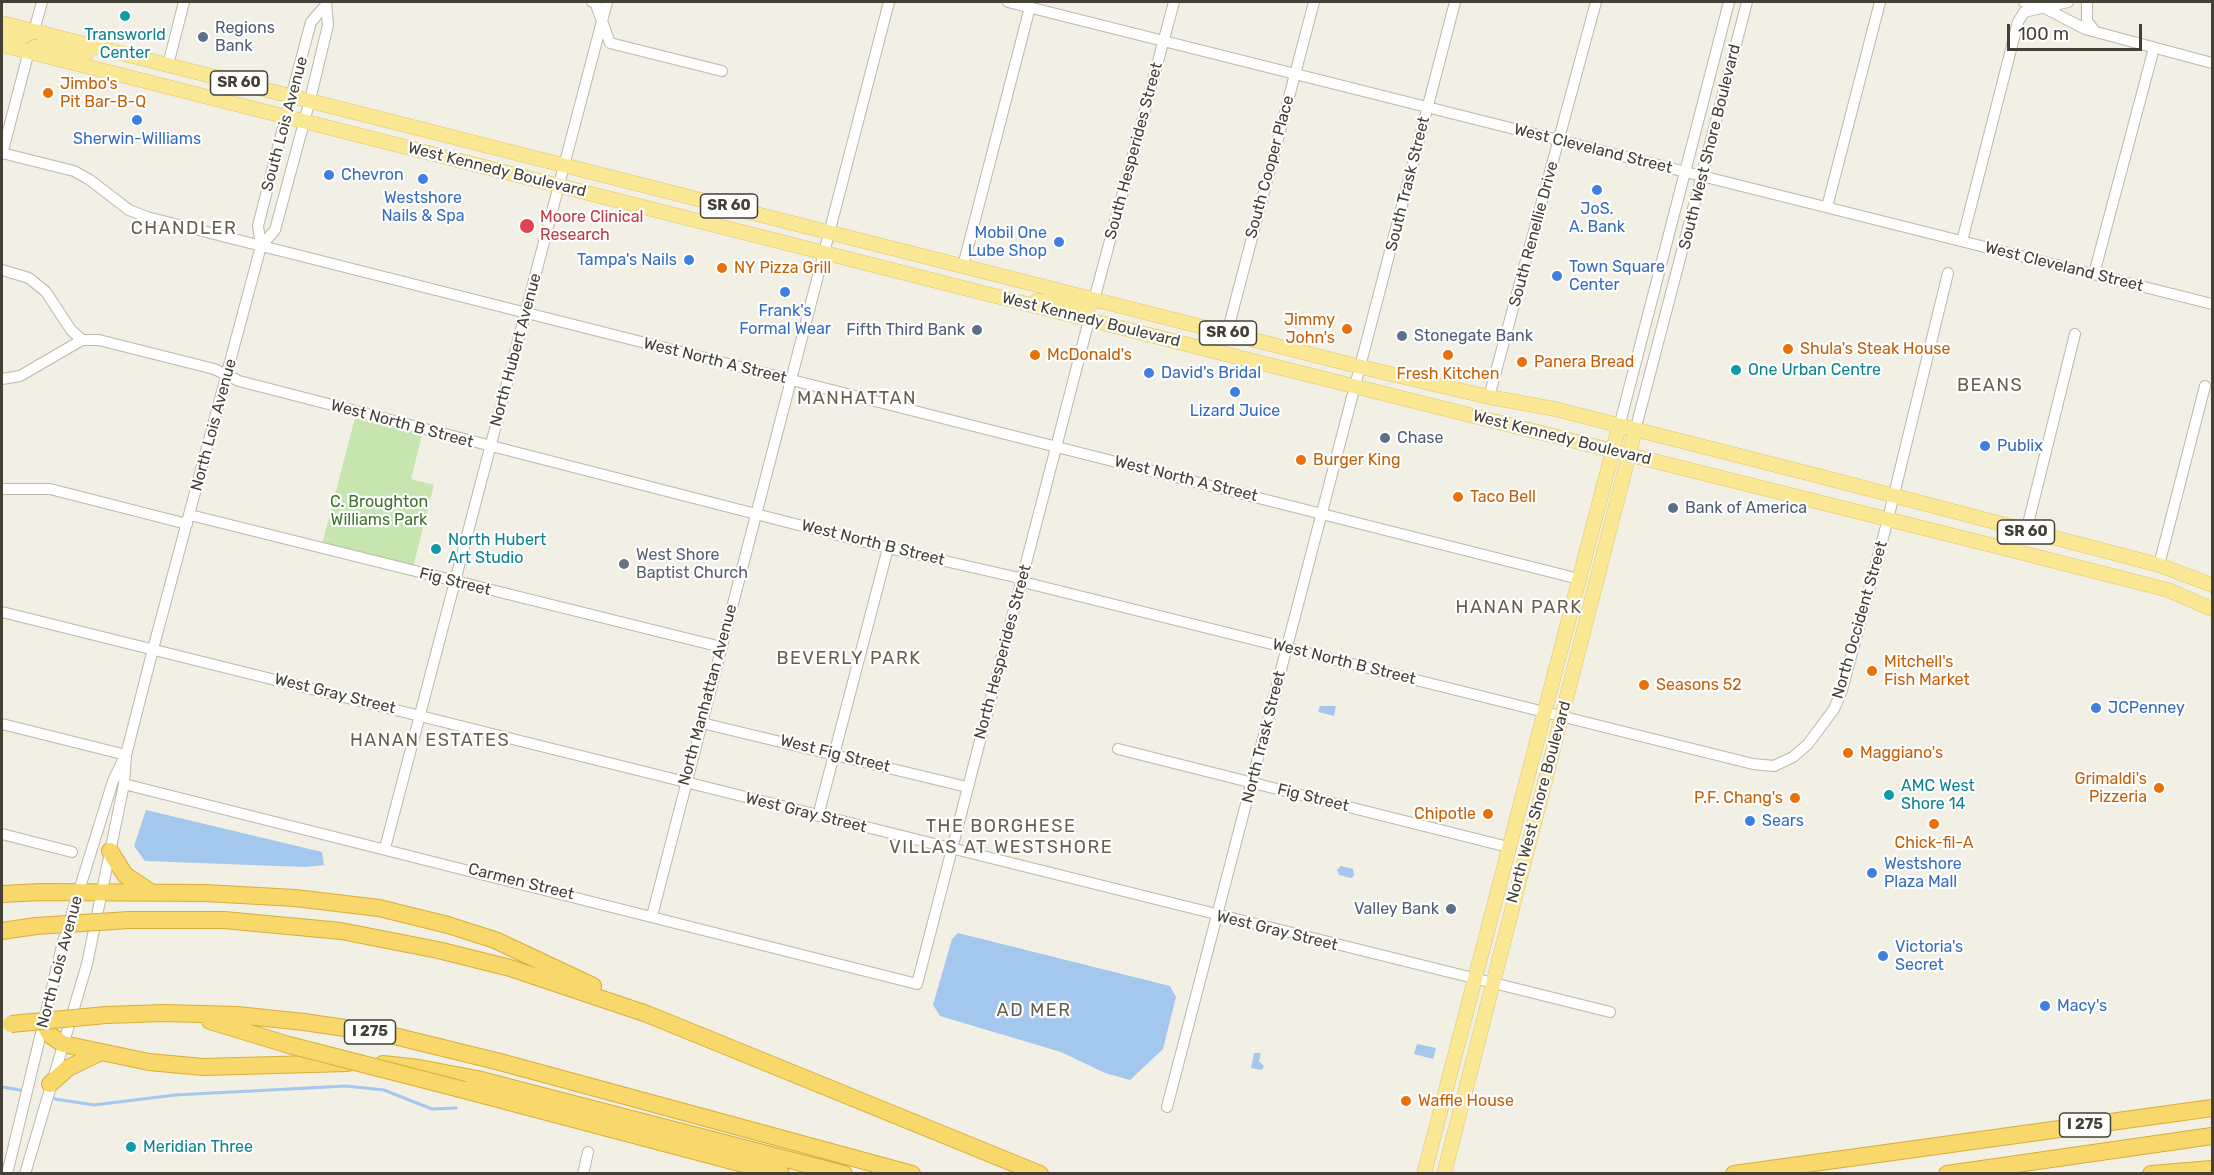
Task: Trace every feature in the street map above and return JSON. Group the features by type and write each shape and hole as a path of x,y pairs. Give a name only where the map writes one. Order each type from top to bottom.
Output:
{"highway":[{"path":"110,851 125,875 150,891"},
{"path":"2,894 150,891 295,898 355,905 410,915 472,932 514,948 647,1014"},
{"path":"2,931 36,926 129,920 212,920 282,924 390,939 510,968 647,1014 1040,1173"},
{"path":"165,1013 212,1022 290,1045 781,1173"},
{"name":"I 275","path":"6,1024 106,1015 165,1013 304,1022 414,1040 912,1173"},
{"path":"44,1023 50,1035 63,1044 99,1053 176,1066 337,1063 419,1068 496,1084 844,1173"},
{"path":"50,1084 68,1068 99,1053"},
{"name":"I 275","path":"1734,1173 2212,1108"},
{"name":"I 275","path":"1947,1173 2212,1136"},
{"path":"1006,1161 1048,1173"},
{"path":"2151,1173 2212,1169"}],"main road":[{"name":"West Kennedy Boulevard","path":"2,23 1361,367 1490,397 1538,405 1758,460 2159,565 2212,585"},
{"path":"2,34 22,37 34,31"},
{"name":"West Kennedy Boulevard","path":"2,45 1630,456 2020,552 2168,590 2212,609"},
{"path":"28,51 35,47 48,45 98,56 120,53"},
{"path":"1023,303 1044,300 1088,308 1094,300"},
{"path":"1089,320 1096,309 1142,319 1173,320"},
{"path":"1424,1173 1619,427"},
{"name":"North West Shore Boulevard","path":"1444,1173 1635,431"},
{"path":"2020,552 2026,532"},
{"path":"2124,579 2149,571 2159,565"}],"street":[{"path":"34,31 42,2"},
{"path":"168,64 184,2"},
{"path":"592,2 602,20 610,43 722,71"},
{"name":"North Hubert Avenue","path":"385,848 607,2"},
{"name":"North Manhattan Avenue","path":"652,916 889,2"},
{"name":"West Cleveland Street","path":"1008,2 2212,304"},
{"name":"South Hesperides Street","path":"1094,300 1174,2"},
{"name":"South Cooper Place","path":"1227,333 1314,2"},
{"name":"South Trask Street","path":"1361,367 1455,2"},
{"name":"South Renellie Drive","path":"1490,397 1596,2"},
{"name":"South West Shore Boulevard","path":"1619,427 1687,172 1729,2"},
{"name":"South West Shore Boulevard","path":"1635,431 1704,177 1747,2"},
{"path":"1827,207 1880,2"},
{"path":"2024,2 2041,6 2095,31 2212,63"},
{"path":"1962,241 2018,22 2024,12 2041,6 2068,2"},
{"path":"2087,2 2087,21 2095,31"},
{"name":"South Lois Avenue","path":"261,246 258,226 286,116 311,22 325,4"},
{"name":"South Lois Avenue","path":"310,100 328,25 325,4"},
{"path":"963,266 1030,7"},
{"path":"2094,274 2154,48"},
{"path":"2,153 28,51"},
{"name":"North Lois Avenue","path":"24,1173 84,973 124,784 126,755 153,649 261,246 275,230 310,100"},
{"name":"West North A Street","path":"2,153 74,171 90,180 129,210 147,217 1579,579"},
{"path":"2,270 29,278 46,292 71,330 82,340 20,376 2,379"},
{"name":"North Occident Street","path":"1774,766 1793,758 1808,744 1834,709 1842,690 1888,519 1948,273"},
{"name":"North Hesperides Street","path":"917,984 1089,320"},
{"path":"2026,532 2074,334"},
{"name":"West North B Street","path":"82,340 99,340 214,369 238,381 490,448 756,512 888,548 1753,764 1774,766"},
{"name":"North Trask Street","path":"1167,1107 1361,367"},
{"path":"2159,565 2205,386"},
{"name":"Fig Street","path":"2,489 50,489 189,519 721,647"},
{"path":"818,816 888,548"},
{"name":"West Gray Street","path":"2,612 1474,981 1610,1012"},
{"name":"West Fig Street","path":"702,723 967,787"},
{"path":"2,724 126,755"},
{"name":"Fig Street","path":"1118,748 1508,847"},
{"name":"North Lois Avenue","path":"6,1170 78,893 113,781 126,755"},
{"name":"Carmen Street","path":"124,784 917,984"},
{"path":"2,834 72,852"},
{"path":"583,1173 588,1152"},
{"path":"6,1170 24,1173"}],"green space":[{"name":"C. Broughton Williams Park","path":"355,418 422,435 411,479 434,485 413,567 322,544"}],"water":[{"path":"1320,706 1336,706 1334,716 1318,712"},
{"path":"146,810 322,852 324,865 306,867 145,861 134,846"},
{"path":"1341,866 1353,869 1354,876 1351,878 1339,875 1337,870"},
{"path":"958,933 1170,986 1176,997 1163,1049 1130,1080 1105,1073 1061,1052 940,1016 933,1005 952,939"},
{"path":"1417,1044 1436,1048 1433,1059 1414,1054"},
{"path":"1254,1053 1261,1053 1259,1061 1264,1066 1262,1070 1251,1068"}],"waterway":[{"path":"55,1099 94,1105 175,1095 346,1086 384,1090 432,1109 456,1108"},
{"path":"2,1087 20,1090"}],"place":[{"name":"Transworld Center","path":"125,16"},
{"name":"Regions Bank","path":"203,37"},
{"name":"Jimbo's Pit Bar-B-Q","path":"48,93"},
{"name":"Sherwin-Williams","path":"137,120"},
{"name":"Chevron","path":"329,175"},
{"name":"Westshore Nails & Spa","path":"423,179"},
{"name":"JoS. A. Bank","path":"1597,190"},
{"name":"Moore Clinical Research","path":"527,226"},
{"name":"Mobil One Lube Shop","path":"1059,242"},
{"name":"Tampa's Nails","path":"689,260"},
{"name":"NY Pizza Grill","path":"722,268"},
{"name":"Town Square Center","path":"1557,276"},
{"name":"Frank's Formal Wear","path":"785,292"},
{"name":"Jimmy John's","path":"1347,329"},
{"name":"Fifth Third Bank","path":"977,330"},
{"name":"Stonegate Bank","path":"1402,336"},
{"name":"Shula's Steak House","path":"1788,349"},
{"name":"McDonald's","path":"1035,355"},
{"name":"Fresh Kitchen","path":"1448,355"},
{"name":"Panera Bread","path":"1522,362"},
{"name":"One Urban Centre","path":"1736,370"},
{"name":"David's Bridal","path":"1149,373"},
{"name":"Lizard Juice","path":"1235,392"},
{"name":"Chase","path":"1385,438"},
{"name":"Publix","path":"1985,446"},
{"name":"Burger King","path":"1301,460"},
{"name":"Taco Bell","path":"1458,497"},
{"name":"Bank of America","path":"1673,508"},
{"name":"North Hubert Art Studio","path":"436,549"},
{"name":"West Shore Baptist Church","path":"624,564"},
{"name":"Mitchell's Fish Market","path":"1872,671"},
{"name":"Seasons 52","path":"1644,685"},
{"name":"JCPenney","path":"2096,708"},
{"name":"Maggiano's","path":"1848,753"},
{"name":"Grimaldi's Pizzeria","path":"2159,788"},
{"name":"AMC West Shore 14","path":"1889,795"},
{"name":"P.F. Chang's","path":"1795,798"},
{"name":"Chipotle","path":"1488,814"},
{"name":"Sears","path":"1750,821"},
{"name":"Chick-fil-A","path":"1934,824"},
{"name":"Westshore Plaza Mall","path":"1872,873"},
{"name":"Valley Bank","path":"1451,909"},
{"name":"Victoria's Secret","path":"1883,956"},
{"name":"Macy's","path":"2045,1006"},
{"name":"Waffle House","path":"1406,1101"},
{"name":"Meridian Three","path":"131,1147"}],"district":[{"name":"CHANDLER","path":"184,229"},
{"name":"BEANS","path":"1990,386"},
{"name":"MANHATTAN","path":"857,399"},
{"name":"HANAN PARK","path":"1519,608"},
{"name":"BEVERLY PARK","path":"849,659"},
{"name":"HANAN ESTATES","path":"430,741"},
{"name":"THE BORGHESE VILLAS AT WESTSHORE","path":"1001,837"},
{"name":"AD MER","path":"1034,1011"}]}
